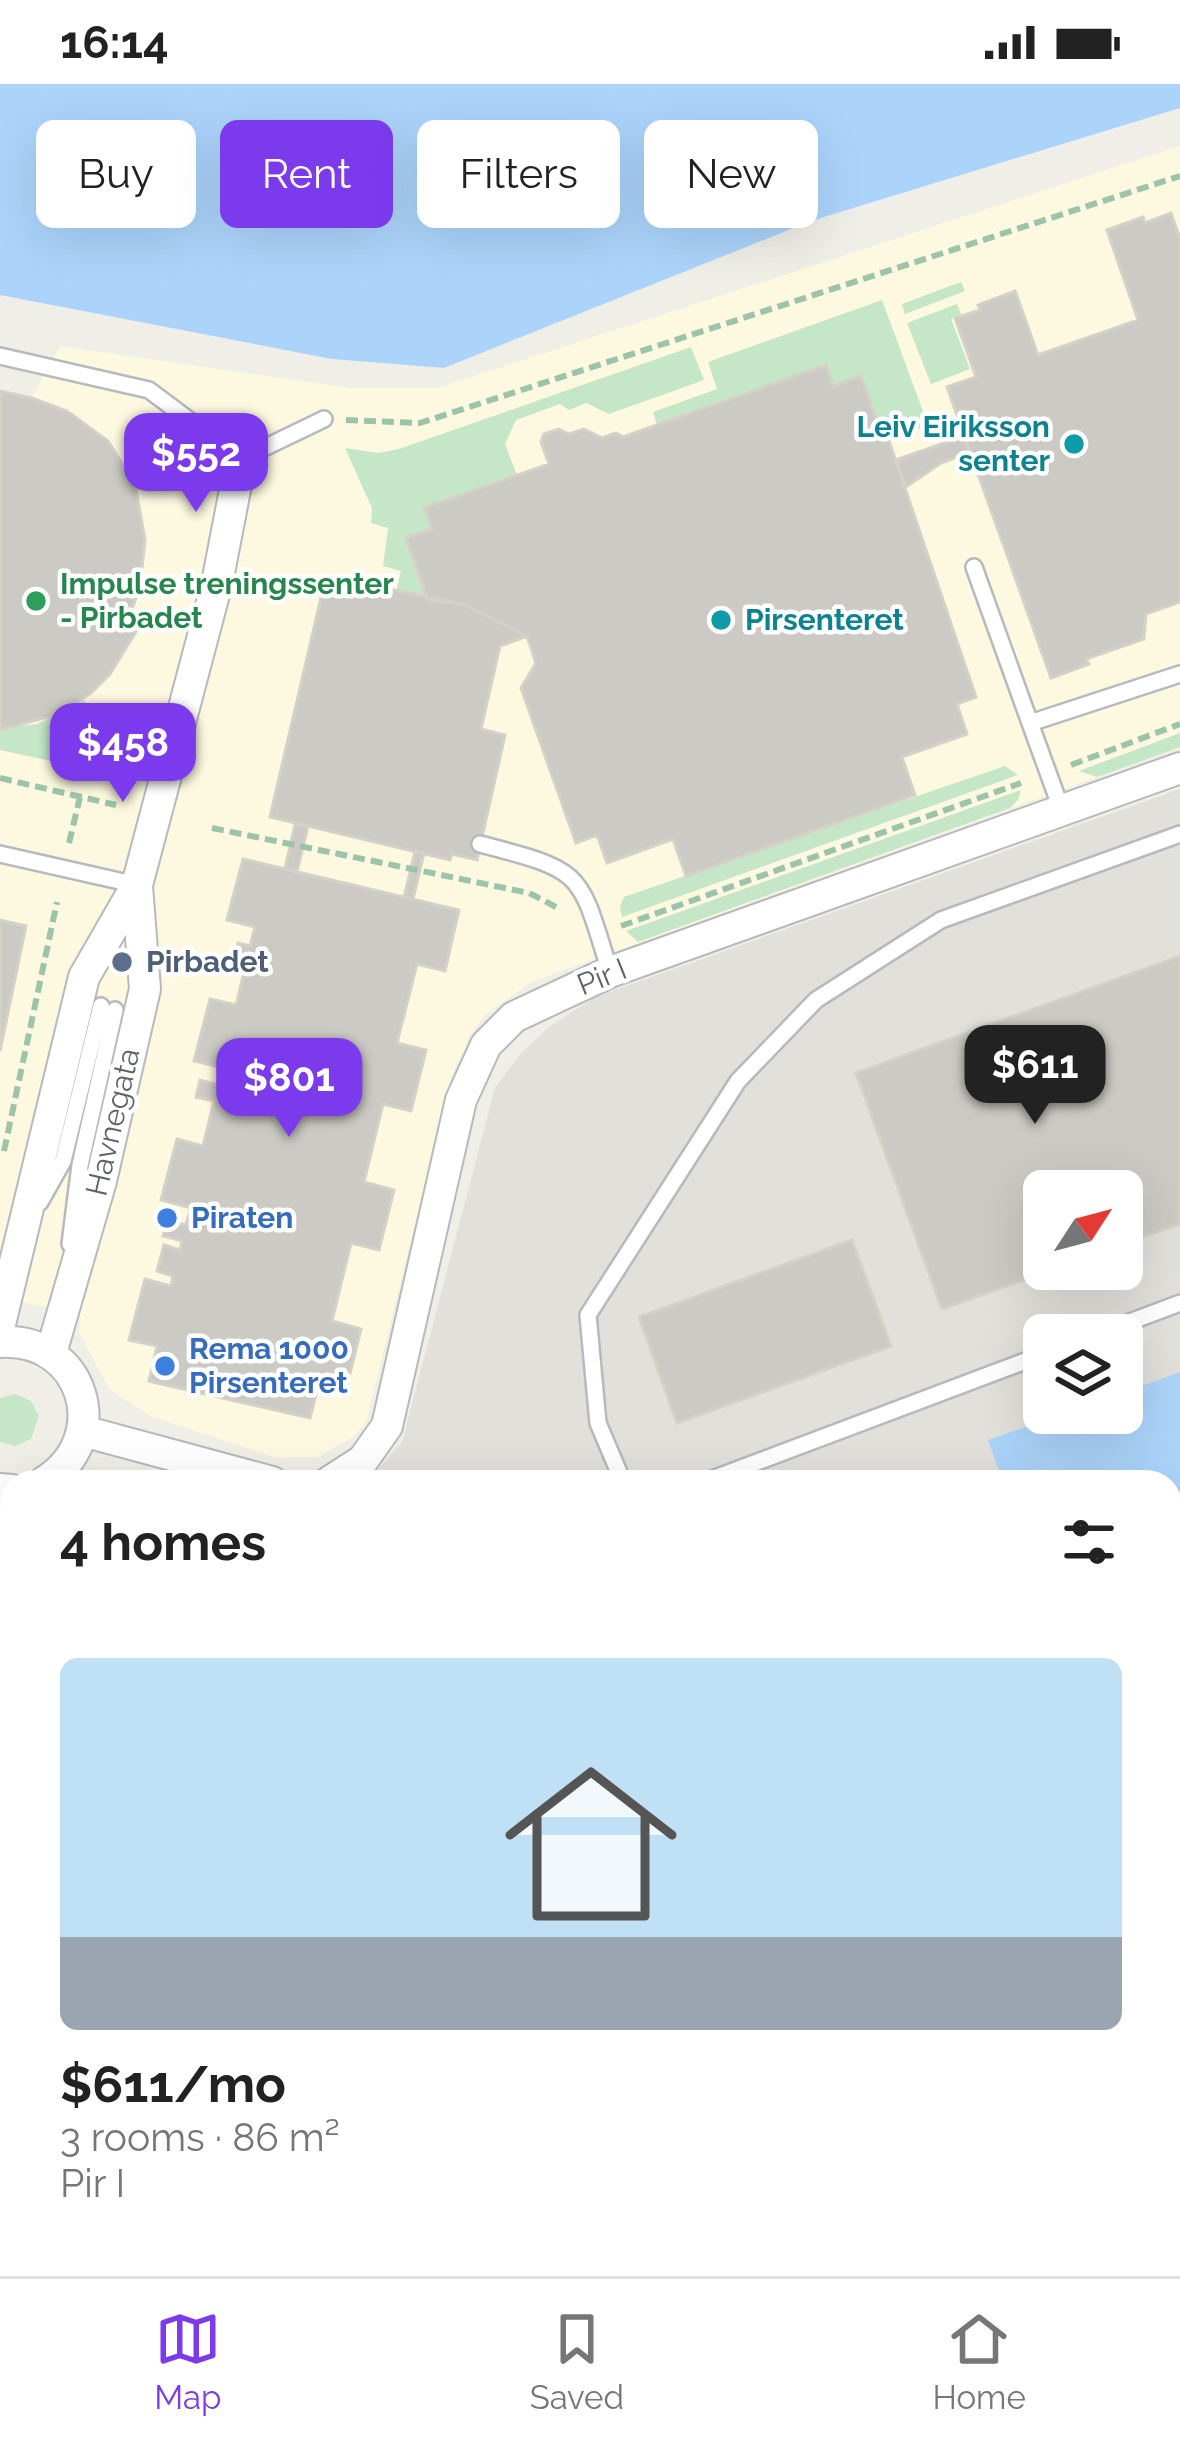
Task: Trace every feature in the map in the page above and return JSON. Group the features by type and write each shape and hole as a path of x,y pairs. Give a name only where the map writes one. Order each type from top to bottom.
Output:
{"street":[{"name":"Havnegata","path":"0,1324 84,977 137,885 217,583 241,459"},
{"name":"Pir I","path":"349,1470 363,1460 387,1426 461,1100 486,1045 514,1016 610,972 1180,768"},
{"name":"Havnegata","path":"51,1353 101,1181 145,989 137,885"},
{"path":"0,1342 33,1345 51,1353 78,1388 83,1431 61,1470"},
{"path":"83,1431 191,1470"}],"lane":[{"path":"0,356 149,390 241,459 324,419"},
{"path":"974,567 1062,811"},
{"path":"1030,723 1180,674"},
{"path":"618,1470 598,1423 588,1316 738,1082 816,1000 941,920 1180,834"},
{"path":"480,844 540,859 573,878 592,908 610,972"},
{"path":"0,854 137,885"},
{"path":"21,1236 63,1161 108,1008 80,1165 64,1301"},
{"path":"1143,1317 1180,1303"},
{"path":"736,1470 1023,1362"}],"path":[{"path":"324,419 420,423 1180,176"},
{"path":"1071,765 1180,724"},
{"path":"0,778 116,806"},
{"path":"212,828 529,893 552,903 600,941 624,924 1021,783"},
{"path":"70,843 80,797"},
{"path":"0,1168 57,902"}],"shaded area":[{"path":"1180,146 1180,747 531,982 485,1015 469,1037 451,1078 366,1422 353,1437 318,1457 277,1458 150,1416 109,1389 79,1332 80,1316 0,1296 0,391 32,397 60,346 350,388 437,388"},
{"path":"1180,789 1180,1372 1143,1385 1143,1314 1023,1314 1023,1428 989,1440 999,1470 378,1470 402,1442 495,1088 521,1053 549,1027 595,997"}],"green space":[{"path":"961,282 965,291 905,314 902,304"},
{"path":"882,300 928,425 884,442 862,377 833,386 826,365 657,425 653,412 717,389 708,362"},
{"path":"957,304 961,314 951,319 970,369 931,384 907,323"},
{"path":"691,347 704,380 609,414 586,403 569,410 560,404 516,420 505,444 517,475 425,508 432,529 406,538 428,600 396,592 401,571 383,566 388,528 371,523 372,508 345,448 379,453 399,449"},
{"path":"85,700 74,766 0,750 0,728 37,724"},
{"path":"1180,733 1180,747 1097,777 1079,771"},
{"path":"1005,766 1018,775 622,917 624,897"},
{"path":"1021,790 1010,808 638,942 626,931"},
{"path":"15,1394 31,1401 39,1416 31,1439 15,1446 0,1442 0,1398"}],"water":[{"path":"0,84 1180,84 1180,108 818,219 818,120 644,120 644,228 794,228 444,368 332,359 0,295"},
{"path":"1180,1372 1180,1470 999,1470 988,1440 1023,1428 1023,1434 1143,1434 1143,1385"}],"building":[{"name":"Leiv Eiriksson senter","path":"1171,213 1180,239 1180,602 1146,614 1144,639 1086,659 1089,664 1051,678 947,387 976,377 955,318 1015,291 1038,355 1138,320 1107,230"},
{"name":"Pirsenteret","path":"826,365 833,386 861,376 884,442 889,441 976,697 957,704 967,734 902,757 915,795 686,876 673,839 607,863 597,835 576,843 521,688 536,663 527,636 462,604 428,600 406,538 432,529 424,508 549,464 541,442 544,434 584,429 602,438 616,433 623,437"},
{"path":"0,391 67,411 108,441 135,484 145,540 140,587 129,617 142,622 110,674 58,714 0,730"},
{"path":"964,436 970,452 941,463 906,487 896,460"},
{"path":"326,576 462,604 527,636 500,646 481,729 505,735 477,860 452,854 450,860 270,817"},
{"path":"295,824 308,826 297,872 285,869"},
{"path":"415,852 424,853 413,899 404,897"},
{"path":"243,859 459,910 445,971 417,964 397,1043 426,1050 411,1111 383,1104 364,1182 394,1190 379,1250 351,1243 332,1321 361,1329 346,1390 319,1383 310,1418 149,1381 157,1346 129,1340 145,1279 171,1286 173,1276 157,1271 164,1245 180,1250 182,1241 163,1236 167,1220 186,1225 191,1208 161,1200 177,1139 203,1146 214,1101 196,1097 200,1080 218,1085 223,1068 194,1061 210,999 236,1005 247,960 235,956 238,943 250,946 255,927 227,920"},
{"path":"0,920 26,926 0,1051"},
{"path":"1180,956 1180,1224 1143,1237 1143,1170 1023,1170 1023,1280 942,1309 856,1073"},
{"path":"852,1240 891,1346 677,1423 639,1317"}],"place":[{"name":"Leiv Eiriksson senter","path":"1074,444"},
{"name":"Impulse treningssenter - Pirbadet","path":"36,601"},
{"name":"Pirsenteret","path":"721,620"},
{"name":"Pirbadet","path":"122,962"},
{"name":"Piraten","path":"167,1218"},
{"name":"Rema 1000 Pirsenteret","path":"165,1366"}]}
